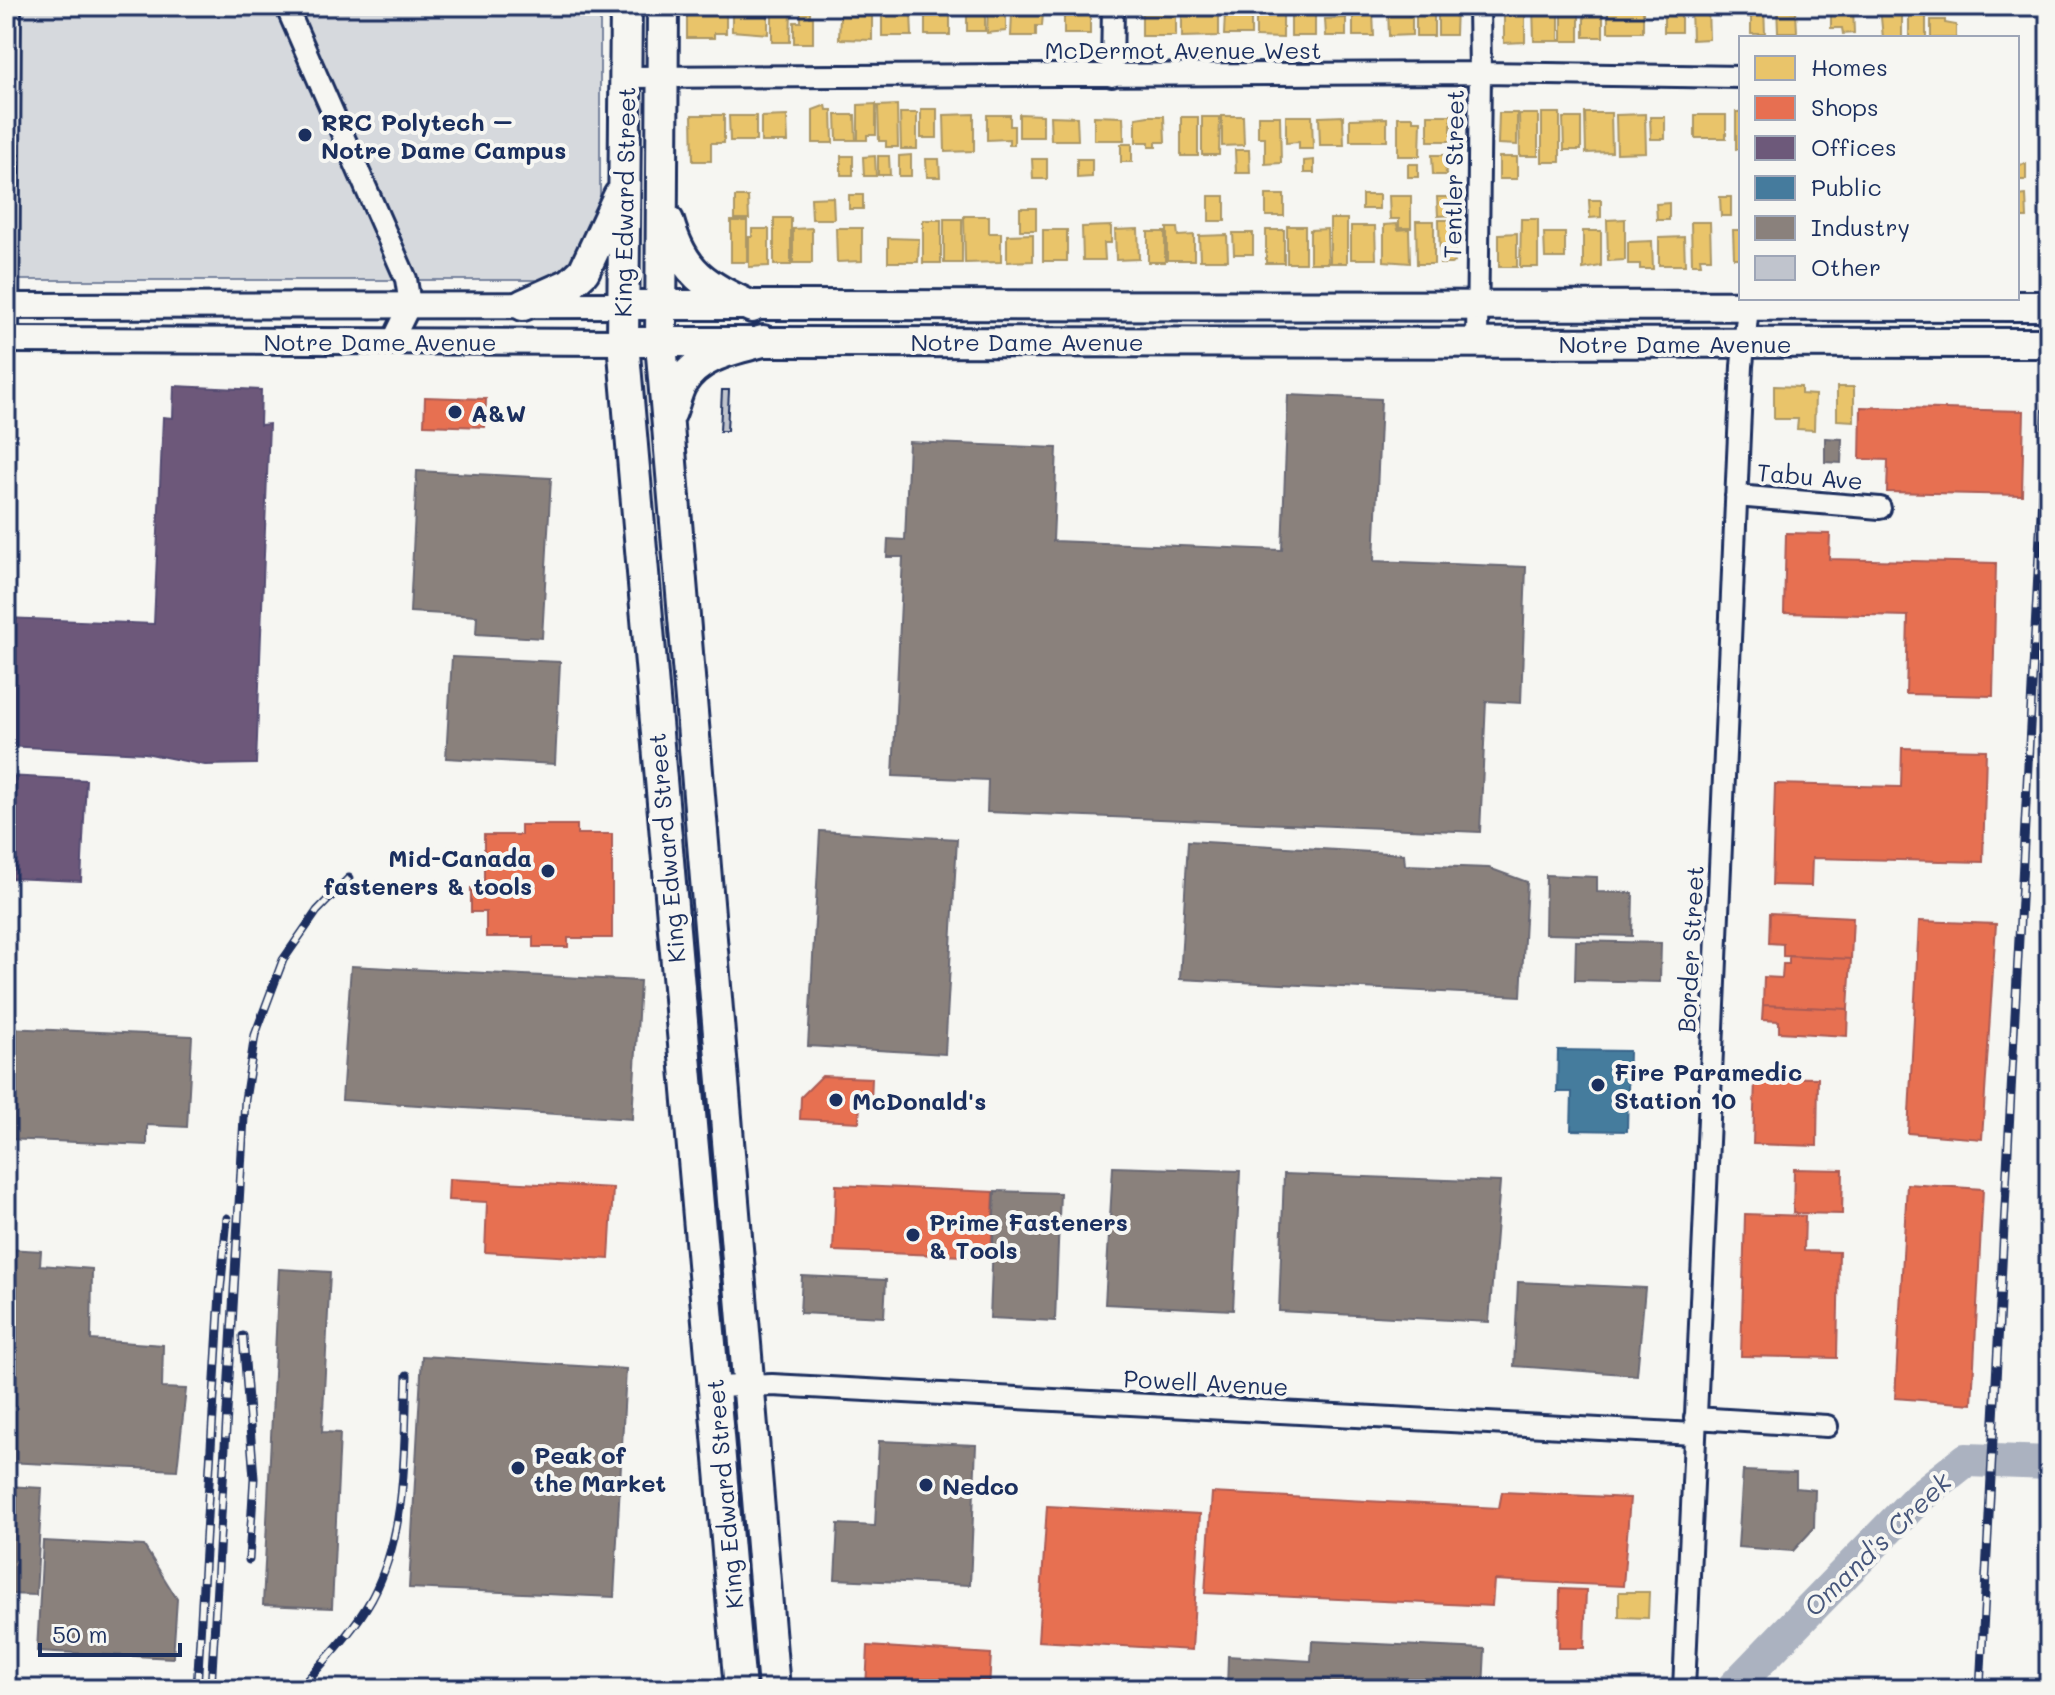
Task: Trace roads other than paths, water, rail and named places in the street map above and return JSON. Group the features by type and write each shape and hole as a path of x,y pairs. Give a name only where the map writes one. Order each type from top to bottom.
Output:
{"main road":[{"name":"King Edward Street","path":"626,6 623,342 740,1689"},
{"name":"King Edward Street","path":"663,6 661,343 774,1689"},
{"path":"523,305 570,284 584,271 625,183"},
{"path":"662,199 682,259 712,288 752,307"},
{"name":"Notre Dame Avenue","path":"623,305 1748,307 1974,302 2049,306"},
{"path":"668,420 681,384 692,370 716,354 763,341"},
{"name":"Notre Dame Avenue","path":"623,342 2049,343"},
{"path":"694,1153 730,1150"},
{"path":"732,1584 766,1582"}],"street":[{"path":"7,340 10,6"},
{"path":"286,6 406,279 410,305 393,340"},
{"path":"1112,76 1113,6"},
{"name":"Tentler Street","path":"1477,342 1479,6"},
{"name":"McDermot Avenue West","path":"625,77 1480,73 1739,77"},
{"name":"Notre Dame Avenue","path":"7,306 623,305"},
{"path":"112,306 112,340"},
{"name":"Border Street","path":"1684,1689 1736,496 1748,307"},
{"name":"Notre Dame Avenue","path":"7,340 623,342"},
{"name":"Tabu Ave","path":"1736,496 1880,508"},
{"name":"Powell Avenue","path":"715,1387 750,1385 1694,1426 1827,1426"}],"waterway":[{"name":"Omand's Creek","path":"1732,1689 1919,1497 1966,1460 2049,1463"}],"railway":[{"path":"1980,1689 2048,380"},
{"path":"211,1689 245,1100 255,1035 283,960 317,911 349,878"},
{"path":"197,1689 227,1218"},
{"path":"243,1336 254,1478 249,1560"},
{"path":"299,1689 356,1622 384,1572 402,1489 407,1375"}],"place":[{"name":"RRC Polytech – Notre Dame Campus","path":"305,135"},
{"name":"A&W","path":"455,412"},
{"name":"Mid-Canada fasteners & tools","path":"548,871"},
{"name":"Fire Paramedic Station 10","path":"1598,1085"},
{"name":"McDonald's","path":"836,1100"},
{"name":"Prime Fasteners & Tools","path":"913,1235"},
{"name":"Peak of the Market","path":"518,1468"},
{"name":"Nedco","path":"926,1485"}]}
